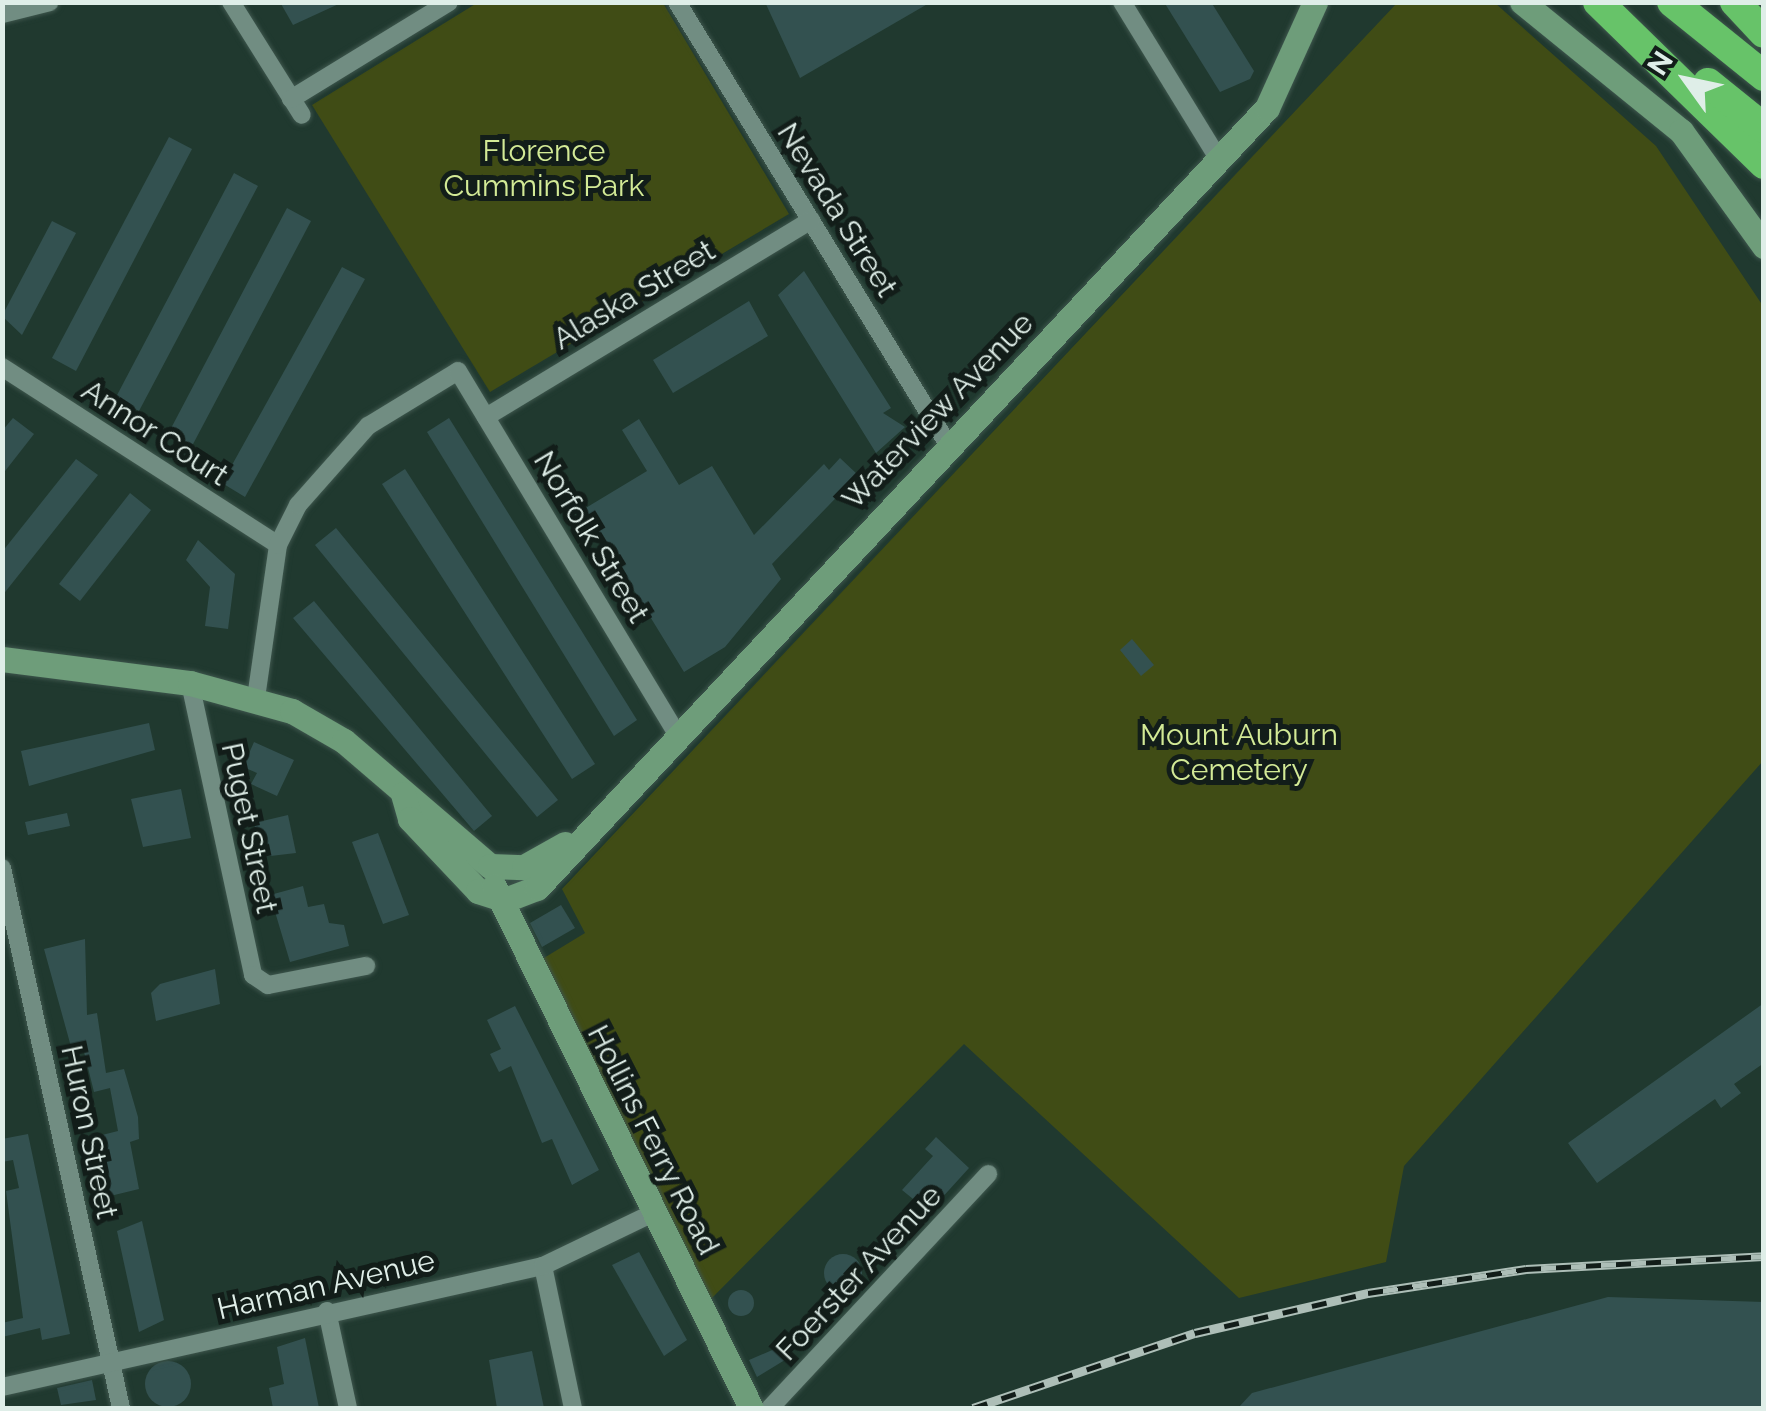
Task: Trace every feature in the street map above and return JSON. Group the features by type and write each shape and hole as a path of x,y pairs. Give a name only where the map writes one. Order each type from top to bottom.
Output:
{"highway":[{"path":"1598,2 1764,164"},
{"path":"1608,2 1764,128"},
{"path":"1672,2 1764,76"},
{"path":"1735,2 1764,33"}],"street":[{"path":"2,14 50,2"},
{"path":"230,2 297,107 449,2"},
{"name":"Nevada Street","path":"677,2 950,446"},
{"path":"1122,2 1220,161"},
{"path":"1522,2 1681,131 1764,246"},
{"name":"Waterview Avenue","path":"499,900 537,888 578,834 1220,161 1283,85 1312,5"},
{"name":"Alaska Street","path":"486,416 811,220"},
{"name":"Annor Court","path":"2,367 278,545"},
{"name":"Norfolk Street","path":"278,545 343,447 458,371 676,731"},
{"path":"256,698 278,545"},
{"name":"Hollins Ferry Road","path":"2,659 190,683 256,698 331,730 490,865 499,900 751,1408"},
{"name":"Puget Street","path":"190,683 259,982 366,966"},
{"name":"Hollins Ferry Road","path":"403,794 410,819 464,878 499,900"},
{"name":"Waterview Avenue","path":"490,865 531,864 578,834"},
{"name":"Huron Street","path":"2,868 121,1408"},
{"name":"Foerster Avenue","path":"770,1408 988,1174"},
{"name":"Harman Avenue","path":"2,1386 543,1266 653,1214"},
{"path":"543,1266 574,1408"},
{"path":"328,1312 348,1408"}],"green space":[{"name":"Florence Cummins Park","path":"477,3 663,3 789,214 490,392 312,105"},
{"name":"Mount Auburn Cemetery","path":"1397,3 1495,3 1656,146 1763,306 1763,761 1404,1166 1386,1262 1239,1298 964,1044 708,1302 539,961 585,933 562,889"}],"building":[{"path":"280,2 343,2 293,25"},
{"path":"765,2 931,2 800,78"},
{"path":"1164,2 1211,2 1254,71 1250,79 1220,92"},
{"path":"169,137 192,149 76,371 52,358"},
{"path":"234,173 258,186 139,411 115,399"},
{"path":"287,208 311,221 192,446 168,434"},
{"path":"52,221 76,233 22,335 2,316"},
{"path":"342,267 365,279 245,497 222,483"},
{"path":"804,271 891,408 883,413 905,427 876,453 778,295"},
{"path":"749,301 768,336 673,393 653,360"},
{"path":"13,418 34,434 2,475 2,431"},
{"path":"449,418 637,720 614,736 427,432"},
{"path":"639,419 679,485 712,466 754,535 824,464 829,470 840,458 858,475 772,564 781,579 725,647 684,672 584,509 647,471 622,430"},
{"path":"76,459 98,475 2,596 2,552"},
{"path":"405,469 595,764 572,779 382,484"},
{"path":"130,493 151,510 80,601 59,584"},
{"path":"336,528 558,800 537,817 315,545"},
{"path":"198,540 235,574 228,629 205,626 210,587 186,560"},
{"path":"314,601 492,816 474,831 293,618"},
{"path":"1132,639 1154,665 1141,676 1120,650"},
{"path":"149,723 155,750 29,786 21,751"},
{"path":"254,742 294,760 277,796 251,784 257,773 243,767"},
{"path":"181,789 191,838 143,847 131,799"},
{"path":"67,813 70,826 28,835 25,822"},
{"path":"288,815 296,853 262,857 254,823"},
{"path":"378,833 409,915 383,924 352,842"},
{"path":"303,886 308,907 324,904 329,923 344,925 349,946 290,962 270,895"},
{"path":"561,905 575,928 542,947 530,923"},
{"path":"85,939 87,1015 97,1013 106,1073 124,1069 138,1117 139,1139 130,1142 139,1189 102,1198 98,1136 118,1131 110,1088 94,1092 84,1052 73,1054 44,949"},
{"path":"215,969 220,1004 156,1021 151,993 160,984"},
{"path":"1764,1003 1764,1063 1734,1084 1741,1093 1721,1108 1715,1099 1597,1183 1568,1143"},
{"path":"515,1006 599,1170 572,1185 552,1139 542,1143 511,1066 499,1072 490,1054 501,1049 487,1020"},
{"path":"28,1134 70,1334 42,1340 40,1328 2,1337 2,1323 23,1318 6,1191 19,1188 13,1160 2,1162 2,1139"},
{"path":"936,1137 969,1168 929,1212 902,1190 933,1156 925,1149"},
{"path":"142,1221 164,1320 139,1332 117,1231"},
{"path":"639,1252 687,1340 664,1356 612,1265"},
{"path":"843,1254 856,1260 862,1273 856,1286 843,1292 830,1286 824,1273 830,1260"},
{"path":"741,1290 750,1294 754,1303 750,1312 741,1316 732,1312 728,1303 732,1294"},
{"path":"1608,1297 1764,1302 1764,1408 1238,1408 1252,1393"},
{"path":"305,1338 319,1408 273,1408 269,1388 284,1384 277,1347"},
{"path":"786,1344 793,1355 757,1377 749,1360"},
{"path":"532,1351 544,1408 497,1408 489,1360"},
{"path":"168,1361 184,1368 191,1384 184,1400 168,1407 152,1400 145,1384 152,1368"},
{"path":"92,1380 96,1400 61,1405 57,1388"}],"railway":[{"path":"973,1408 1195,1333 1368,1293 1526,1269 1764,1256"}]}
